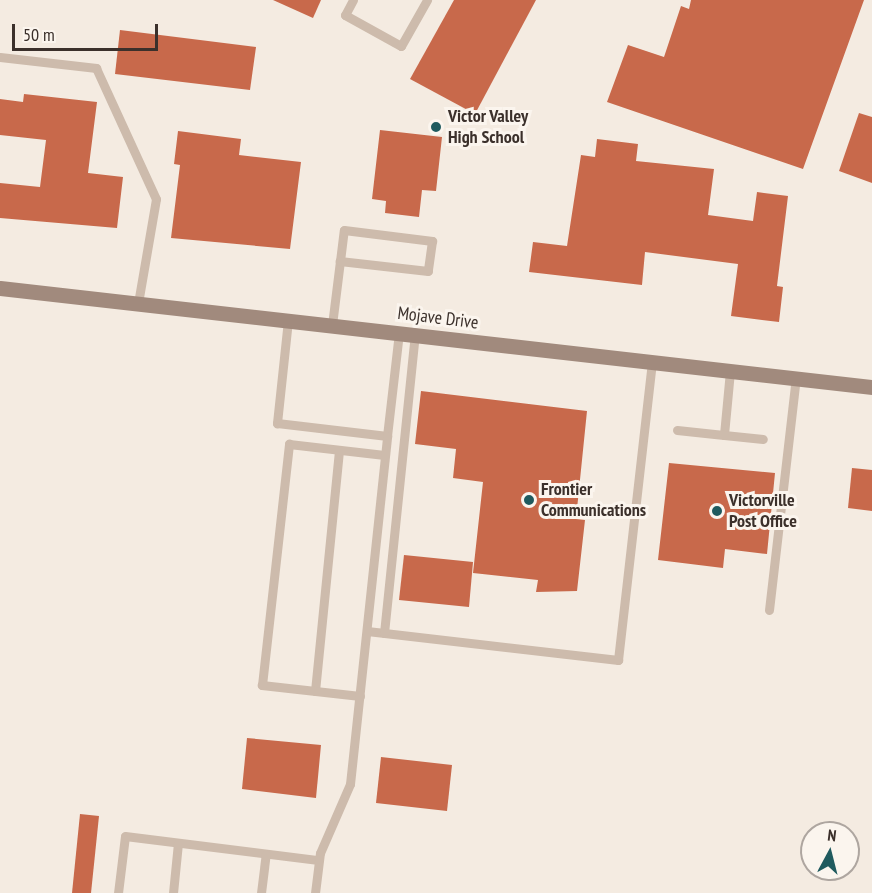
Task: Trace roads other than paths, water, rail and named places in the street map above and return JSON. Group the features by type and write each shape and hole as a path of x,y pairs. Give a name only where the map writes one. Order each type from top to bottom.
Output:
{"main road":[{"name":"Mojave Drive","path":"0,288 872,387"}],"lane":[{"path":"353,0 345,15 401,46 427,0"},
{"path":"0,57 96,68 156,199 138,303"},
{"path":"332,325 340,261 344,230 432,241 428,271 340,261"},
{"path":"288,320 277,423 387,436"},
{"path":"315,893 319,860 350,784 399,333"},
{"path":"384,633 415,335"},
{"path":"367,631 618,660 652,362"},
{"path":"723,435 730,371"},
{"path":"769,610 796,378"},
{"path":"677,430 762,439"},
{"path":"360,696 262,686 289,444 384,455"},
{"path":"315,691 339,450"},
{"path":"118,893 125,836 319,860"},
{"path":"173,893 178,843"},
{"path":"261,893 266,854"}],"place":[{"name":"Victor Valley High School","path":"436,127"},
{"name":"Frontier Communications","path":"529,500"},
{"name":"Victorville Post Office","path":"717,511"}]}
